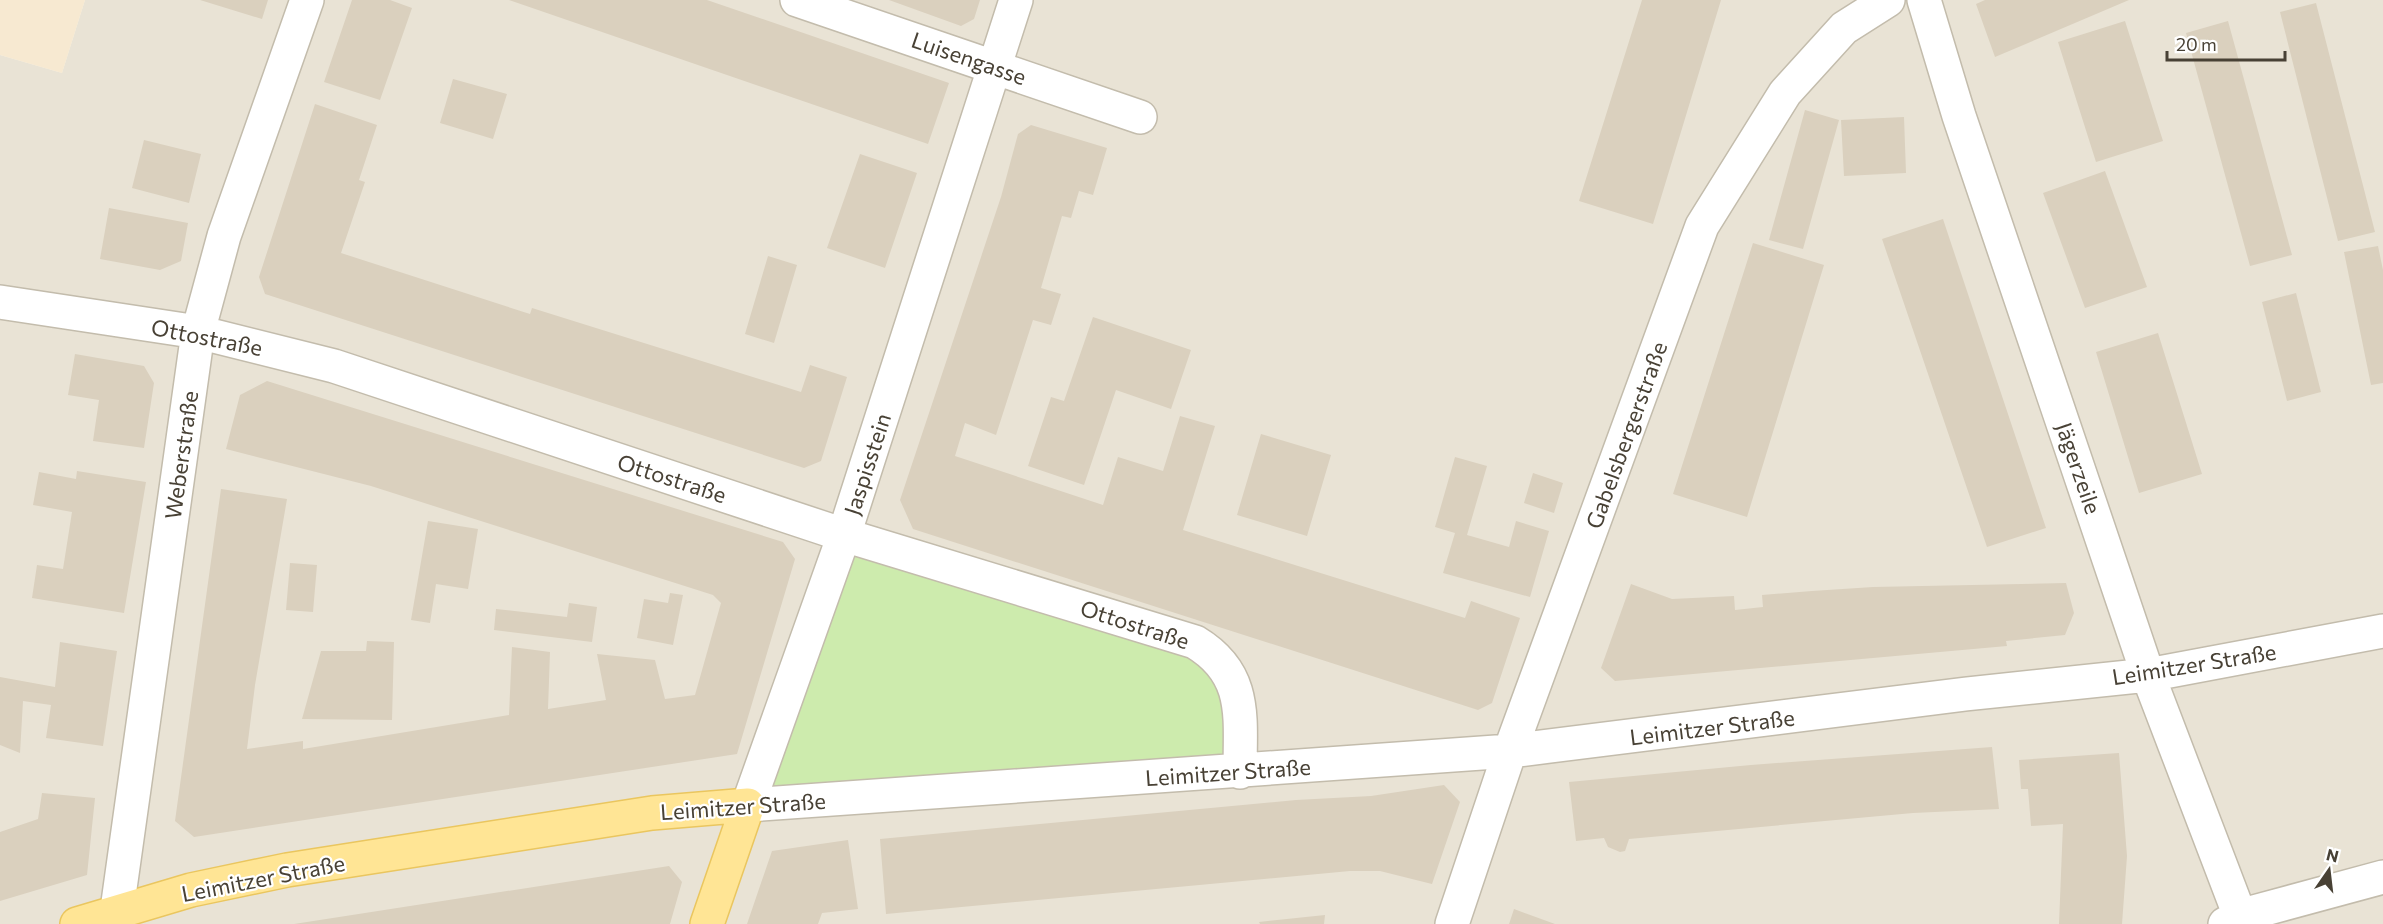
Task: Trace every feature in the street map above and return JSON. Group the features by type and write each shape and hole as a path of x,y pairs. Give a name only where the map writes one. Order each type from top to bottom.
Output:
{"main road":[{"name":"Leimitzer Straße","path":"77,924 116,918 191,890 287,870 652,813 748,805"},
{"name":"Jaspisstein","path":"707,924 748,805"}],"street":[{"name":"Weberstraße","path":"116,918 198,332 224,236 307,0"},
{"name":"Luisengasse","path":"797,0 1140,117"},
{"name":"Jaspisstein","path":"748,805 844,535 1016,0"},
{"name":"Gabelsbergerstraße","path":"1452,924 1510,751 1702,226 1785,93 1844,28 1888,0"},
{"name":"Jägerzeile","path":"1924,0 1959,116 2148,675 2236,921"},
{"name":"Ottostraße","path":"0,302 198,332 334,366 844,535 1195,642 1212,652 1233,679 1238,696 1240,717 1240,772"},
{"name":"Leimitzer Straße","path":"748,805 1240,772 1510,751 1966,694 2148,675 2383,631"},
{"path":"2236,921 2383,877"}],"shaded area":[{"path":"0,0 85,0 62,73 0,55"},
{"path":"85,0 2383,0 2383,924 0,924 0,55 62,73"}],"green space":[{"path":"846,540 1174,637 1216,675 1237,766 754,807"}],"building":[{"path":"200,0 268,0 262,19"},
{"path":"352,0 390,0 412,8 380,100 324,82"},
{"path":"509,0 707,0 949,83 928,144"},
{"path":"889,0 980,0 974,19 961,26"},
{"path":"1642,0 1721,0 1653,224 1579,201"},
{"path":"1985,0 2129,0 1995,57 1976,4"},
{"path":"2316,3 2375,232 2338,241 2280,12"},
{"path":"2125,21 2163,141 2096,162 2058,42"},
{"path":"2228,21 2292,255 2250,266 2186,33"},
{"path":"453,79 507,94 493,139 440,123"},
{"path":"315,104 377,125 359,180 365,182 341,253 530,314 532,308 801,392 810,365 847,377 821,461 804,468 265,294 259,277"},
{"path":"1805,110 1839,120 1803,249 1769,240"},
{"path":"1904,117 1906,173 1844,176 1841,120"},
{"path":"1031,125 1107,148 1093,195 1079,191 1071,218 1062,216 1041,288 1061,294 1051,325 1033,320 996,435 965,423 955,456 1103,505 1118,457 1163,471 1180,416 1215,426 1183,530 1465,618 1471,601 1520,618 1492,703 1478,710 913,529 900,500 1001,197 1018,134"},
{"path":"144,140 201,154 189,203 132,188"},
{"path":"860,154 917,173 885,268 827,248"},
{"path":"2105,171 2147,287 2085,308 2043,193"},
{"path":"109,208 188,223 181,261 160,270 100,259"},
{"path":"1943,219 2046,528 1987,547 1882,239"},
{"path":"1753,243 1824,265 1747,517 1673,494"},
{"path":"2378,246 2383,270 2383,383 2371,385 2344,252"},
{"path":"768,256 797,265 774,343 745,334"},
{"path":"2296,293 2321,392 2287,401 2262,302"},
{"path":"1093,317 1191,350 1171,409 1116,390 1084,485 1028,466 1051,397 1064,401"},
{"path":"2158,333 2202,474 2139,493 2096,352"},
{"path":"75,354 144,366 154,383 144,448 93,441 99,400 68,395"},
{"path":"267,381 783,542 795,559 737,754 194,837 175,821 221,489 287,499 255,685 247,749 303,741 303,749 509,715 512,647 550,652 548,709 606,700 597,654 655,660 665,699 695,695 721,603 713,595 371,486 226,449 240,395"},
{"path":"1261,434 1331,455 1307,536 1237,515"},
{"path":"1455,457 1487,466 1467,535 1509,547 1516,521 1549,531 1530,597 1443,573 1455,533 1435,527"},
{"path":"77,471 146,482 124,613 32,598 37,565 63,569 72,512 33,505 39,472 76,479"},
{"path":"1533,473 1563,483 1554,513 1524,503"},
{"path":"428,521 478,529 468,589 436,584 430,623 411,620"},
{"path":"290,563 317,565 313,612 286,610"},
{"path":"2066,583 2074,613 2065,635 2006,641 2007,646 1615,681 1601,668 1631,584 1672,599 1734,596 1735,610 1763,607 1762,595 1873,587"},
{"path":"670,593 683,595 673,645 637,638 644,599 668,603"},
{"path":"569,603 597,607 592,642 494,630 496,609 567,617"},
{"path":"367,641 394,642 392,720 302,719 321,651 366,651"},
{"path":"60,642 117,651 103,746 46,738 51,705 23,701 20,753 0,745 0,677 55,687"},
{"path":"1992,747 1999,809 1913,813 1629,839 1625,851 1620,852 1608,847 1604,838 1576,841 1569,782 1751,765"},
{"path":"2119,753 2127,856 2122,924 2059,924 2063,824 2031,826 2028,789 2021,789 2019,760"},
{"path":"1444,785 1460,802 1432,884 1380,871 1350,871 886,914 880,839 1296,800 1371,796"},
{"path":"42,793 95,798 87,875 0,901 0,832 38,819"},
{"path":"848,840 858,909 822,913 818,924 747,924 772,851"},
{"path":"669,866 682,882 670,924 294,924"},
{"path":"1514,909 1555,924 1509,924"},
{"path":"1325,915 1324,924 1260,924 1259,922"}]}
